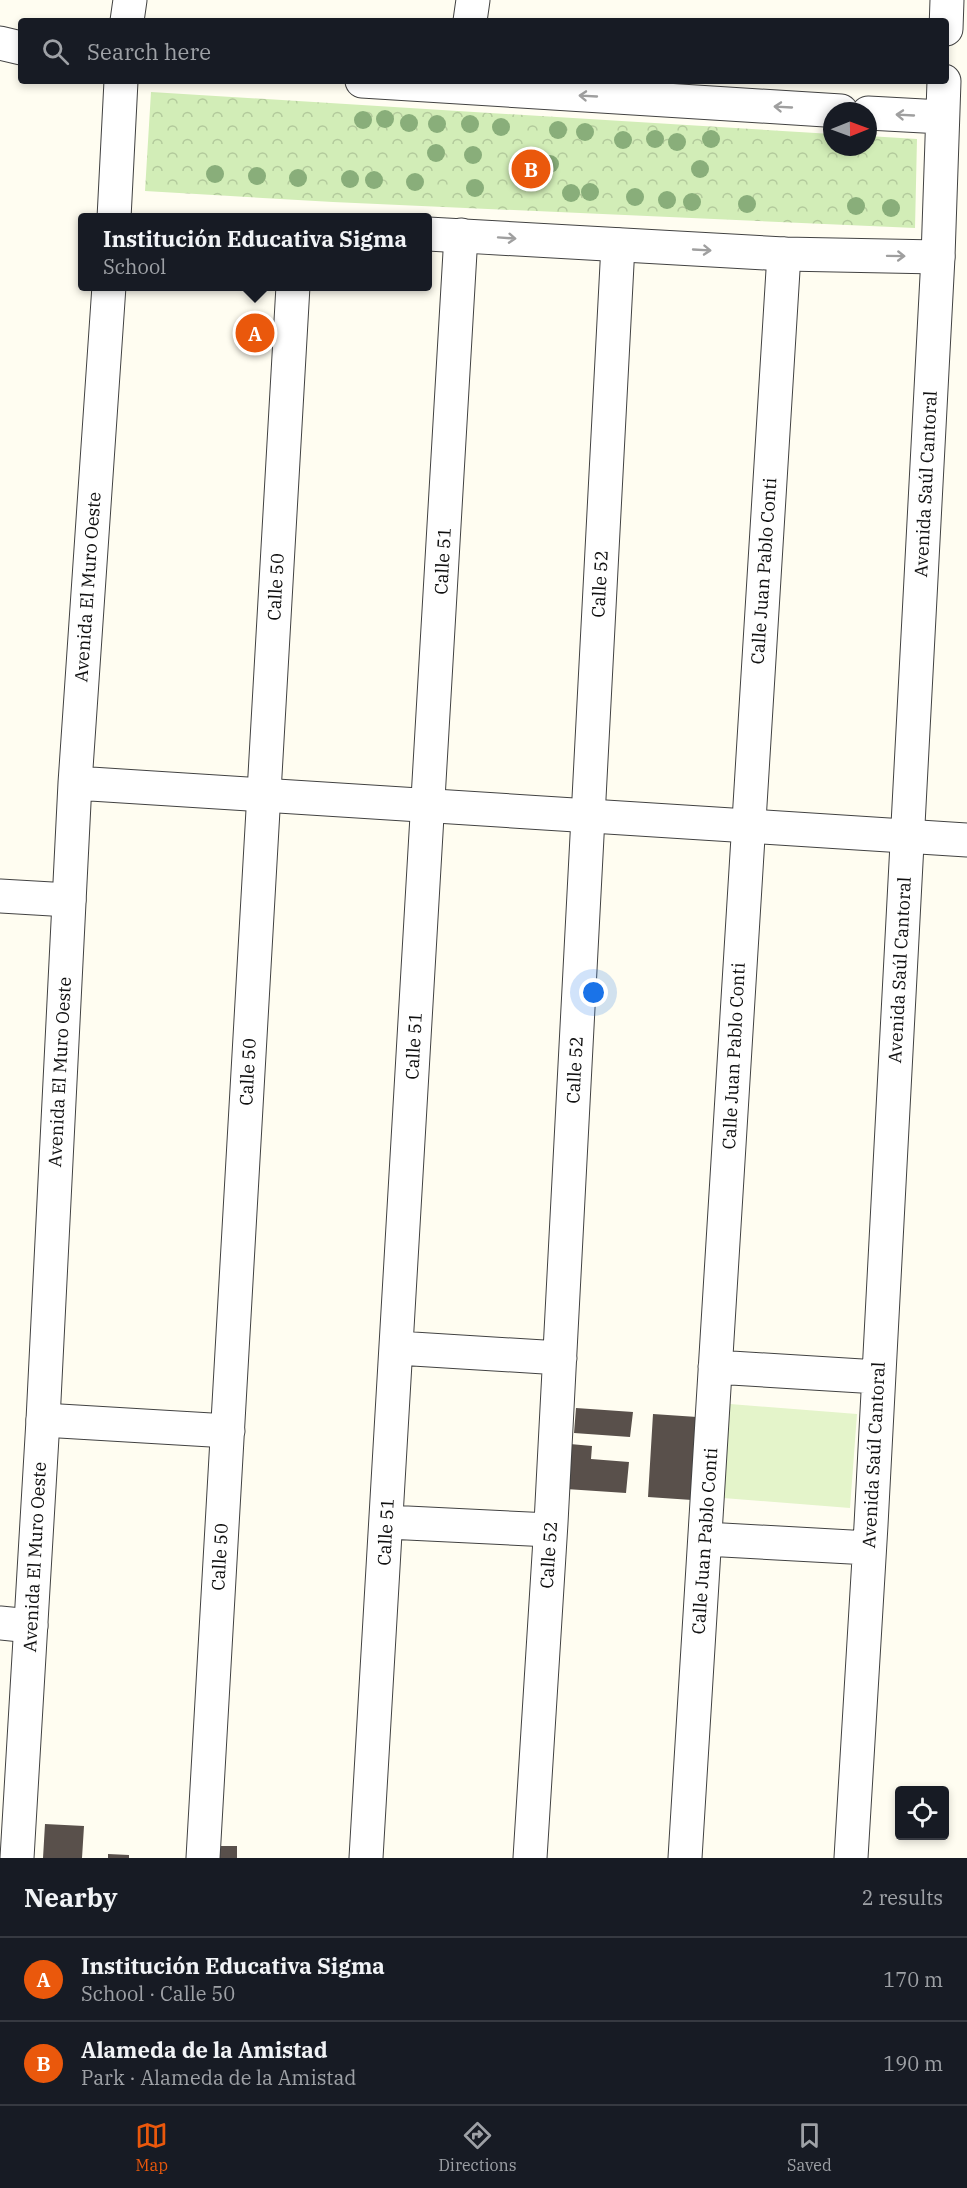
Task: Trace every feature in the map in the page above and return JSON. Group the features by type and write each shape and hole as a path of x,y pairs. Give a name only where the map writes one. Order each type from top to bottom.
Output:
{"street":[{"path":"127,18 130,0"},
{"path":"470,18 473,0"},
{"path":"946,18 947,0"},
{"path":"0,44 18,47"},
{"path":"114,213 121,84"},
{"path":"438,84 823,110"},
{"name":"Avenida Saúl Cantoral","path":"851,1858 938,257 944,84"},
{"path":"877,113 942,117"},
{"path":"432,234 783,254 938,257"},
{"name":"Calle 51","path":"366,1858 461,235"},
{"name":"Calle 52","path":"530,1858 560,1358 618,245"},
{"name":"Calle Juan Pablo Conti","path":"685,1858 783,254"},
{"name":"Avenida El Muro Oeste","path":"17,1858 15,1624 43,1420 75,783 109,291"},
{"name":"Calle 50","path":"203,1858 293,291"},
{"path":"75,783 967,840"},
{"path":"0,896 69,900"},
{"path":"397,1348 560,1358"},
{"path":"716,1367 878,1377"},
{"path":"43,1420 228,1431"},
{"path":"387,1522 550,1530"},
{"path":"705,1539 869,1548"}],"green space":[{"path":"151,92 823,133 823,156 877,156 877,137 917,139 915,228 333,202 145,191"},
{"path":"730,1404 857,1414 850,1508 723,1498"}],"building":[{"path":"576,1408 633,1412 630,1437 574,1433"},
{"path":"653,1414 697,1417 692,1500 648,1497"},
{"path":"570,1444 592,1446 591,1459 629,1462 626,1493 566,1489"},
{"path":"45,1824 84,1826 82,1858 43,1858"},
{"path":"213,1846 237,1846 237,1858 213,1858"},
{"path":"108,1854 129,1855 129,1858 108,1858"}],"place":[{"name":"Alameda de la Amistad","path":"531,169"},
{"name":"Institución Educativa Sigma","path":"255,333"}]}
